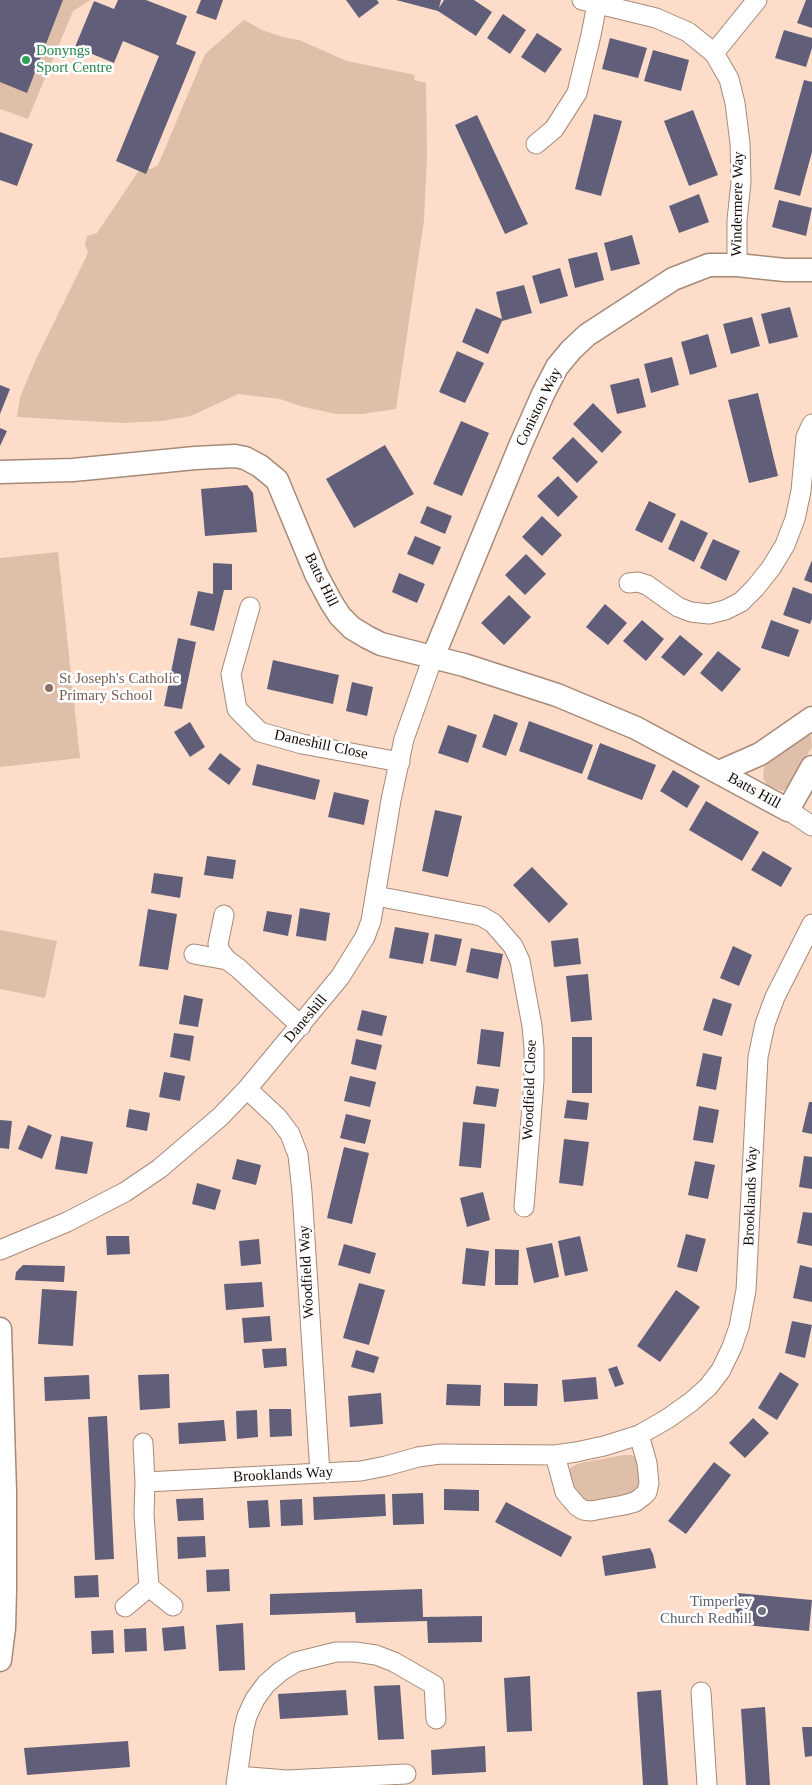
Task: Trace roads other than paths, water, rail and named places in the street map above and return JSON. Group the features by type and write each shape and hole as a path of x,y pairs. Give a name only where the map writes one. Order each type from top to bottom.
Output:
{"street":[{"path":"714,53 757,0"},
{"path":"536,144 554,129 577,93 592,35 589,2"},
{"name":"Windermere Way","path":"589,2 656,18 688,32 714,53 729,79 736,111 741,182 737,220 737,265"},
{"name":"Coniston Way","path":"433,658 543,394 557,367 571,350 587,335 673,279 709,265 812,270"},
{"path":"629,583 638,582 647,585 674,604 691,612 709,614 725,610 741,602 771,568 785,545 795,519 801,491 806,437 812,424"},
{"name":"Batts Hill","path":"0,472 73,470 195,458 235,456 245,458 260,466 277,480 316,574 340,616 352,628 381,644 519,682 557,695 636,728 788,810 812,826"},
{"name":"Daneshill Close","path":"250,607 231,674 237,709 260,732 302,744 400,762"},
{"name":"Daneshill","path":"0,1250 67,1222 125,1192 159,1169 189,1145 247,1089 340,977 353,958 368,929 376,896 391,800 400,762 413,714 433,658"},
{"name":"Batts Hill","path":"719,772 760,754 812,718"},
{"name":"Batts Hill","path":"788,810 812,767"},
{"name":"Woodfield Close","path":"376,896 481,916 493,923 513,946 520,960 534,1048 534,1080 524,1207"},
{"path":"224,915 218,944 220,951 227,960 301,1026"},
{"name":"Brooklands Way","path":"145,1482 361,1471 418,1457 440,1454 555,1455 604,1446 639,1435 691,1402 708,1387 721,1370 734,1340 746,1290 758,1057 765,1024 775,998 812,924"},
{"path":"194,954 227,960"},
{"name":"Woodfield Way","path":"247,1089 278,1118 290,1134 298,1155 320,1473"},
{"path":"0,1329 5,1438 4,1628 0,1660"},
{"path":"555,1455 565,1492 576,1506 591,1511 636,1502 647,1492 649,1483 647,1462 639,1435"},
{"path":"143,1443 144,1514 150,1587 173,1606"},
{"path":"125,1607 150,1587"},
{"path":"406,1774 237,1781 247,1716 255,1698 266,1684 281,1671 296,1662 336,1652 355,1652 376,1655 394,1662 434,1685 436,1719"},
{"path":"701,1692 707,1785"}],"place":[{"name":"Donyngs Sport Centre","path":"26,60"},
{"name":"St Joseph's Catholic Primary School","path":"49,688"},
{"name":"Timperley Church Redhill","path":"762,1611"}]}
